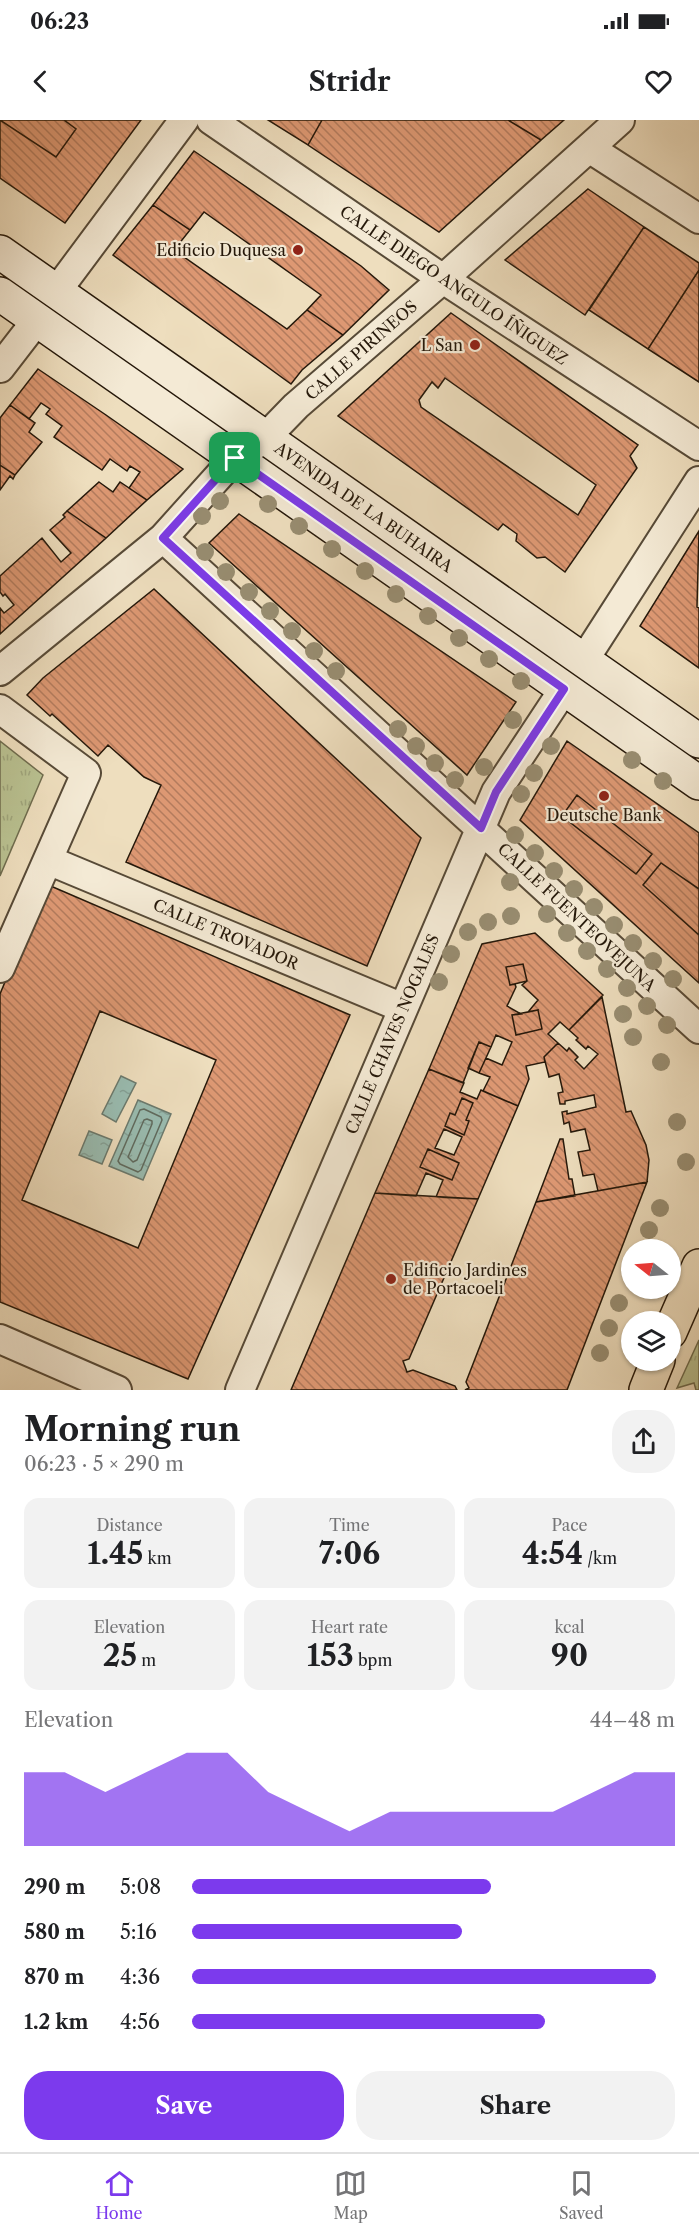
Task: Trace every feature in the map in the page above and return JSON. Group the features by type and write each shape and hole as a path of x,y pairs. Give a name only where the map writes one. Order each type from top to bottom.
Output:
{"main road":[{"name":"AVENIDA DE LA BUHAIRA","path":"0,252 699,741"},
{"name":"AVENIDA DE LA BUHAIRA","path":"0,294 699,783"},
{"path":"679,1311 699,1266"},
{"path":"645,1390 653,1371"}],"street":[{"path":"56,292 184,120"},
{"name":"CALLE DIEGO ANGULO ÍÑIGUEZ","path":"211,120 442,279 699,446"},
{"name":"CALLE PIRINEOS","path":"0,671 163,538 235,458 265,438 296,406 621,120"},
{"path":"589,148 699,219"},
{"path":"0,368 38,320"},
{"path":"584,660 699,481"},
{"name":"CALLE FUENTEOVEJUNA","path":"163,538 699,1029"},
{"name":"CALLE CHAVES NOGALES","path":"240,1390 496,792 564,689"},
{"path":"0,709 86,773 0,968"},
{"name":"CALLE TROVADOR","path":"48,860 403,1008"},
{"path":"0,1339 117,1390"}],"green space":[{"path":"0,741 43,775 0,876"},
{"path":"699,1340 699,1390 696,1390 694,1383 677,1388"}],"water":[{"path":"121,1076 136,1083 116,1122 102,1114"},
{"path":"138,1100 171,1114 143,1180 109,1166"},
{"path":"89,1131 112,1140 102,1164 79,1155"}],"building":[{"path":"0,120 56,157 76,129 64,120 141,120 65,223 0,178"},
{"path":"0,120 64,120 76,129 56,157"},
{"path":"268,120 322,120 308,145"},
{"path":"322,120 508,120 541,140 439,232 308,145"},
{"path":"508,120 564,120 541,140"},
{"name":"Edificio Duquesa","path":"194,151 361,266 389,290 343,335 307,310 321,295 204,212 190,230 153,205"},
{"path":"588,189 644,227 585,315 505,260"},
{"path":"153,205 190,230 174,250 287,329 307,310 343,335 302,370 291,384 113,255"},
{"path":"644,227 699,263 699,270 648,349 589,310"},
{"path":"699,270 699,382 648,349"},
{"path":"451,313 638,445 630,456 637,468 565,572 545,557 537,558 516,541 517,534 503,524 498,530 338,416","holes":["445,378 596,485 578,515 421,407 419,400 432,382 438,388"]},
{"path":"38,369 183,469 147,500 129,488 140,472 130,466 127,471 110,459 102,470 54,437 62,426 46,414 50,409 41,403 29,419 10,405"},
{"path":"10,405 35,423 29,432 42,442 15,475 0,465 0,418"},
{"path":"0,465 15,475 13,479 10,476 0,490"},
{"path":"99,482 113,492 120,482 147,500 106,538 67,511"},
{"path":"67,511 106,538 0,634 0,608 4,613 14,605 5,594 3,596 0,592 0,576 42,538 61,562 71,553 50,530 65,517 63,515"},
{"path":"239,514 516,702 467,775 209,543"},
{"path":"699,531 697,607 699,608 699,668 640,626"},
{"path":"154,589 421,838 367,966 126,862 161,785 144,777 108,745 98,756 52,714 50,716 27,695 43,678"},
{"path":"567,741 699,833 699,889 661,863 643,885 699,935 699,983 520,820","holes":["577,795 652,854 636,874 562,816"]},
{"path":"577,795 652,854 636,874 562,816"},
{"path":"661,863 699,889 699,935 643,885"},
{"path":"46,884 350,1015 188,1379 0,1302 0,994","holes":["100,1011 216,1060 138,1248 22,1200"]},
{"path":"535,933 603,995 569,1030 560,1022 548,1034 558,1043 544,1057 545,1062 526,1066 529,1079 518,1106 483,1091 490,1077 479,1073 486,1058 502,1065 512,1042 496,1035 491,1047 479,1042 463,1083 429,1069 482,944","holes":["523,964 527,981 522,985 538,1000 528,1012 538,1010 542,1029 516,1035 512,1015 521,1014 507,1006 516,987 515,984 510,985 506,967"]},
{"path":"523,964 527,981 510,985 506,967"},
{"path":"602,997 626,1112 631,1111 646,1145 649,1160 647,1182 598,1191 594,1174 583,1176 578,1152 590,1150 585,1129 571,1132 569,1122 564,1124 562,1112 567,1111 567,1114 596,1107 594,1095 560,1104 558,1093 563,1092 559,1074 549,1077 544,1057 558,1043 567,1051 569,1048 578,1057 575,1060 584,1069 598,1054 588,1046 586,1049 569,1030"},
{"path":"538,1010 542,1029 516,1035 512,1015"},
{"path":"479,1042 491,1047 479,1073 468,1068"},
{"path":"429,1069 464,1083 460,1092 477,1099 481,1090 518,1106 478,1199 436,1197 443,1180 426,1173 416,1196 375,1193","holes":["462,1098 473,1103 466,1120 469,1121 464,1135 445,1126 450,1113 455,1115","444,1129 462,1137 454,1155 435,1148","428,1149 459,1163 452,1180 420,1167"]},
{"path":"462,1098 473,1103 466,1120 469,1121 464,1135 445,1126 450,1113 455,1115"},
{"path":"560,1139 563,1139 569,1179 572,1179 575,1196 536,1202"},
{"path":"428,1149 459,1163 452,1180 420,1167"},
{"name":"Edificio Jardines de Portacoeli","path":"647,1182 625,1239 621,1239 621,1250 567,1390 465,1390 469,1388 466,1382 536,1202"},
{"name":"Edificio Jardines de Portacoeli","path":"375,1193 478,1199 409,1359 403,1361 407,1372 413,1370 455,1386 457,1390 291,1390"}],"place":[{"name":"Edificio Duquesa","path":"298,250"},
{"name":"L San","path":"475,345"},
{"name":"Deutsche Bank","path":"604,796"},
{"name":"Edificio Jardines de Portacoeli","path":"391,1279"}],"route":[{"path":"235,458 564,689 496,792 481,828 163,538 235,458"}]}
